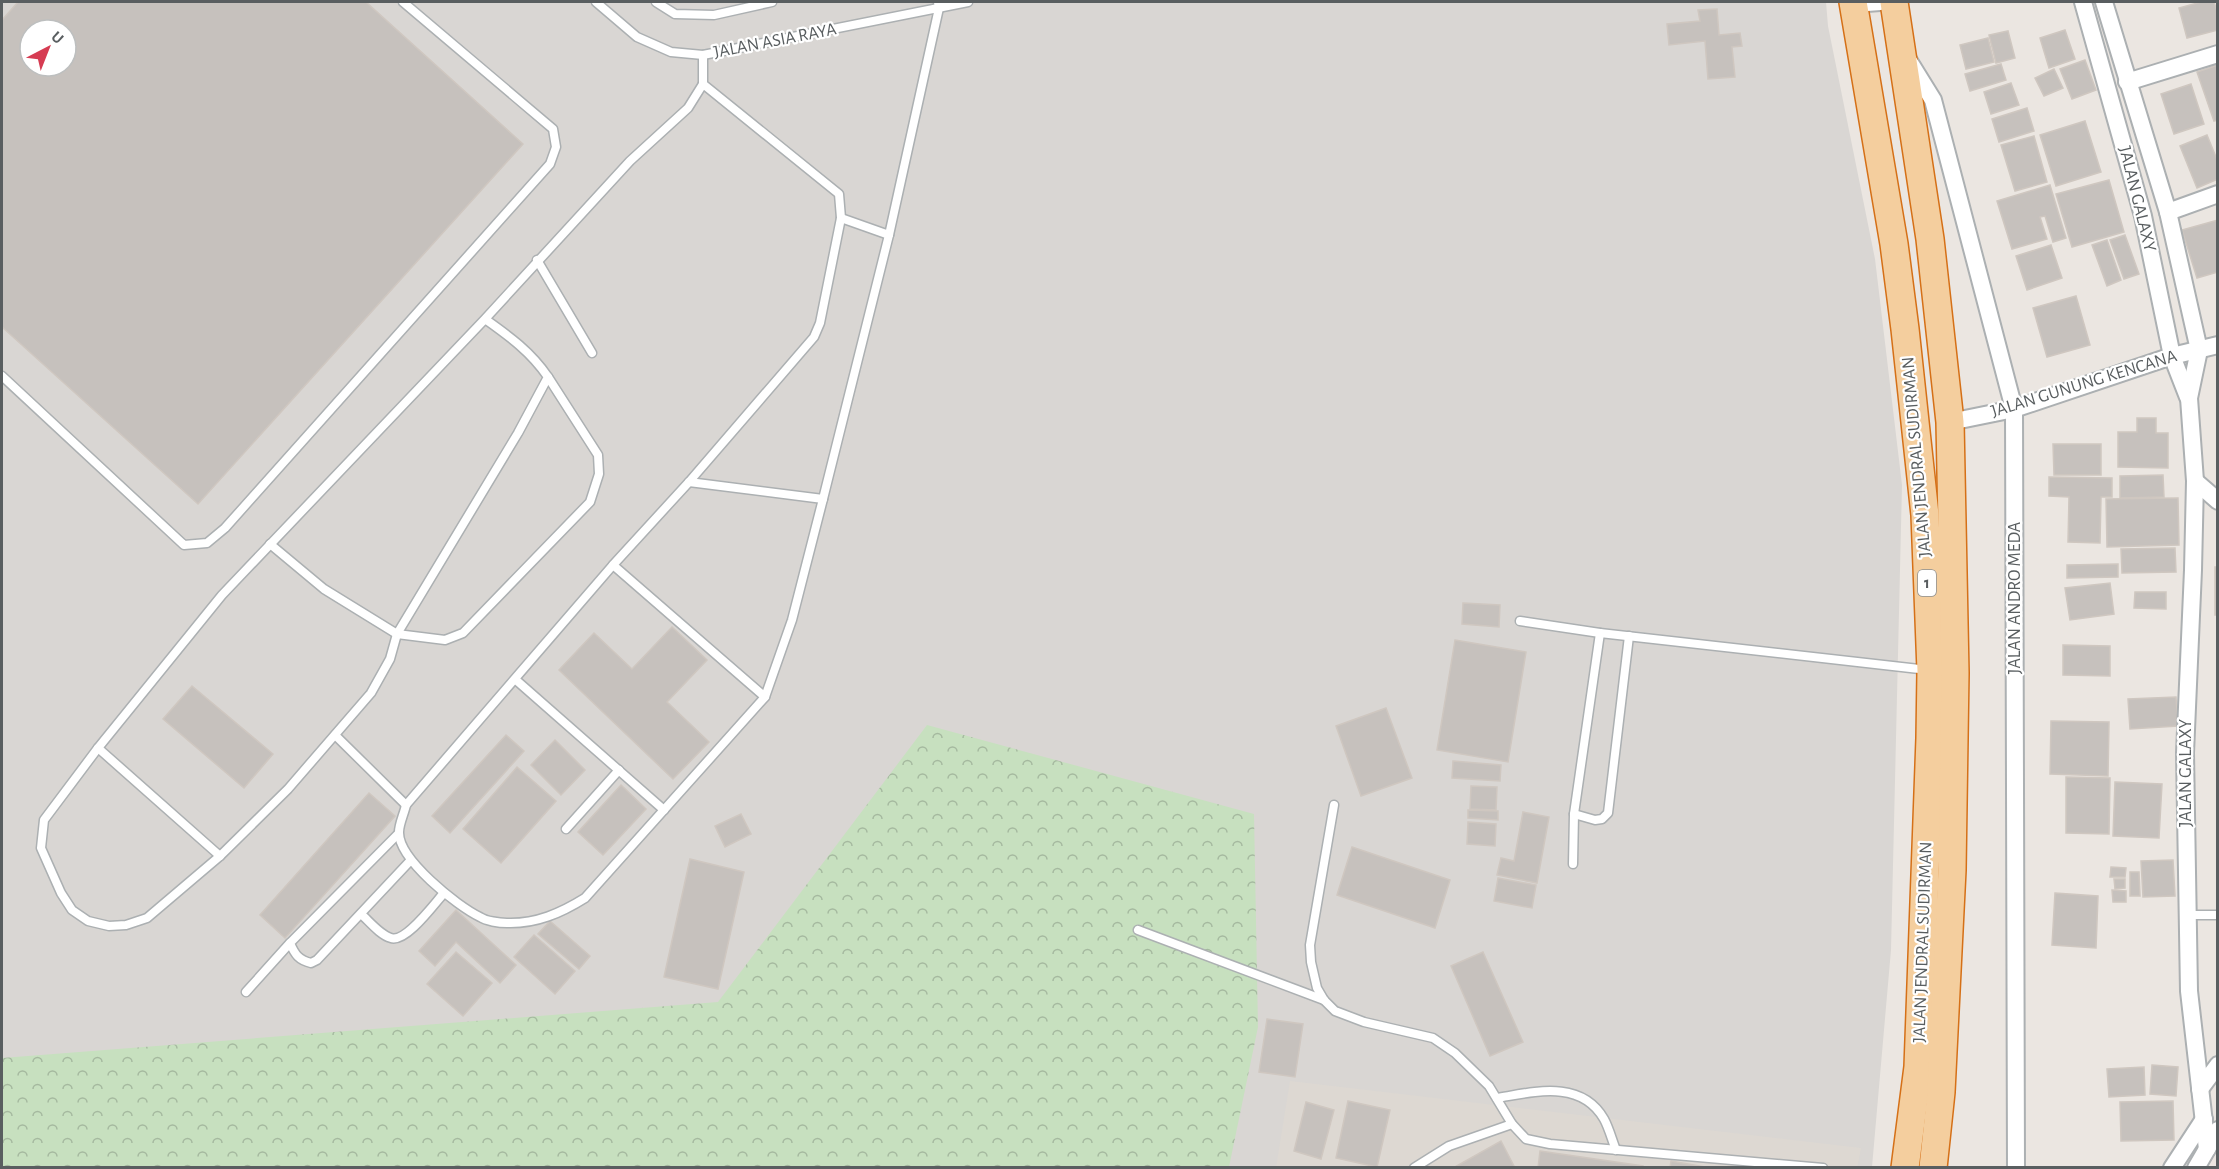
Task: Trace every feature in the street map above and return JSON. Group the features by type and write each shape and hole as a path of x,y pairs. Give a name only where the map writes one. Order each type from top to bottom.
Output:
{"highway":[{"name":"JALAN JENDRAL SUDIRMAN","path":"1862,2 1905,329 1925,515 1931,671 1918,1067 1905,1167"},
{"name":"1","path":"1894,2 1930,239 1950,422 1956,673 1952,858 1941,1092 1933,1167"}],"street":[{"name":"JALAN GALAXY","path":"2083,2 2143,216 2172,356 2189,398"},
{"name":"JALAN GALAXY","path":"2104,2 2168,212 2199,350 2189,398 2195,481 2185,753 2189,992 2207,1149"},
{"name":"JALAN ANDRO MEDA","path":"1901,48 1933,100 2014,409 2016,1167"},
{"path":"2127,82 2217,54"},
{"path":"2168,212 2217,194"},
{"name":"JALAN GUNUNG KENCANA","path":"1950,422 2014,409 2172,356 2217,345"},
{"path":"2195,481 2217,501"},
{"path":"2200,1089 2217,1065"},
{"path":"2172,1167 2204,1119"},
{"path":"2196,1167 2217,1130"}],"lane":[{"path":"2,376 184,545 207,543 225,528 550,164 556,147 553,129 403,2"},
{"name":"JALAN ASIA RAYA","path":"596,2 637,37 671,52 703,56 939,5 968,2"},
{"name":"JALAN ASIA RAYA","path":"656,2 675,14 714,15 772,2"},
{"path":"398,834 410,861 444,893 481,918 507,923 561,913 585,898 765,697 792,620 823,499 889,235 939,5"},
{"path":"548,377 518,433 397,634 384,673 371,693 288,789 220,856 147,918 126,925 109,926 88,921 72,910 61,893 41,848 44,820 98,748 222,595 485,319 630,161 688,108 703,84 703,56"},
{"path":"246,992 290,943 398,834 406,805 814,337 820,323 841,218 839,194 703,84"},
{"path":"841,218 889,235"},
{"path":"537,260 592,353"},
{"path":"270,544 324,589 397,634 445,639 463,633 590,502 599,474 598,455 537,361 517,341 485,319"},
{"path":"689,482 823,499"},
{"path":"613,565 765,697"},
{"path":"1520,621 1600,633 1931,671"},
{"path":"1573,864 1574,814 1600,633"},
{"path":"1574,814 1595,820 1602,819 1608,813 1629,636"},
{"path":"516,680 664,810"},
{"path":"335,735 406,805"},
{"path":"98,748 220,856"},
{"path":"566,829 619,770"},
{"path":"1334,805 1310,945 1317,988 1324,1000 1335,1011 1364,1022 1433,1038 1455,1053 1489,1086 1512,1124 1526,1139 1550,1144 1784,1166 1823,1167"},
{"path":"290,943 300,960 311,963 317,960 410,861"},
{"path":"361,914 388,938 396,939 406,935 444,893"},
{"path":"2188,915 2217,915"},
{"path":"1138,930 1324,1000"},
{"path":"1497,1098 1534,1092 1569,1091 1585,1098 1603,1118 1616,1150"},
{"path":"1414,1167 1449,1146 1512,1124"}],"shaded area":[{"path":"2,2 1826,2 1828,26 1875,259 1902,485 1891,950 1872,1167 2,1168"},
{"path":"1290,1081 1861,1148 1857,1168 1276,1168"}],"green space":[{"path":"927,725 1254,814 1258,1027 1229,1167 2,1168 2,1058 718,1002"}],"building":[{"path":"18,2 366,2 523,144 198,504 2,327 2,20"},
{"path":"2201,2 2214,2 2218,14 2218,30 2187,38 2179,8"},
{"path":"1717,9 1719,35 1740,33 1742,46 1732,47 1735,77 1708,79 1705,41 1669,45 1667,24 1700,21 1698,10"},
{"path":"2065,30 2075,59 2049,68 2040,38"},
{"path":"2008,31 2015,58 1996,63 1989,35"},
{"path":"1988,38 1994,62 1966,69 1960,45"},
{"path":"2085,60 2096,90 2072,99 2060,69"},
{"path":"2001,64 2006,80 1970,91 1965,74"},
{"path":"2218,65 2218,120 2214,121 2197,72"},
{"path":"2054,69 2063,88 2044,96 2035,78"},
{"path":"2011,83 2019,105 1991,114 1984,92"},
{"path":"2191,84 2204,124 2174,134 2161,94"},
{"path":"2027,108 2034,131 1999,142 1992,119"},
{"path":"2085,121 2101,172 2056,186 2040,135"},
{"path":"2207,135 2218,162 2218,179 2197,188 2180,146"},
{"path":"2034,136 2047,182 2015,191 2001,145"},
{"path":"2109,180 2124,232 2072,247 2056,194"},
{"path":"2050,185 2066,238 2053,242 2045,216 2040,217 2047,239 2012,249 1997,201"},
{"path":"2218,220 2218,272 2197,278 2182,230"},
{"path":"2125,235 2139,274 2124,279 2110,240"},
{"path":"2107,240 2121,280 2107,286 2092,245"},
{"path":"2051,245 2062,278 2027,290 2016,256"},
{"path":"2076,296 2090,345 2047,357 2033,308"},
{"path":"2137,418 2156,418 2156,433 2168,433 2168,468 2118,467 2118,432 2137,432"},
{"path":"2053,444 2101,444 2101,475 2054,475"},
{"path":"2163,475 2164,497 2120,498 2120,476"},
{"path":"2049,477 2112,478 2112,497 2101,497 2100,543 2068,542 2069,497 2049,496"},
{"path":"2178,498 2179,545 2107,547 2106,499"},
{"path":"2175,548 2176,572 2122,573 2121,549"},
{"path":"2118,564 2118,577 2067,578 2067,565"},
{"path":"2215,567 2218,567 2218,615 2215,615"},
{"path":"2110,583 2114,614 2070,620 2065,588"},
{"path":"2135,592 2166,592 2166,609 2134,608"},
{"path":"1463,603 1500,605 1499,627 1462,624"},
{"path":"672,627 707,660 667,702 709,742 673,779 559,670 594,633 632,669"},
{"path":"1455,640 1526,652 1508,762 1437,750"},
{"path":"2063,645 2110,646 2110,676 2063,675"},
{"path":"192,686 273,754 244,788 163,719"},
{"path":"2176,697 2178,726 2130,729 2128,699"},
{"path":"1386,708 1412,778 1361,796 1336,726"},
{"path":"2051,721 2109,722 2108,776 2050,774"},
{"path":"506,735 524,751 450,833 432,816"},
{"path":"555,740 585,770 561,795 531,765"},
{"path":"1453,761 1501,765 1500,781 1452,778"},
{"path":"517,767 556,801 501,863 463,829"},
{"path":"2066,777 2110,778 2109,834 2066,833"},
{"path":"2115,782 2162,784 2159,838 2113,836"},
{"path":"621,785 646,809 603,855 578,832"},
{"path":"1471,786 1497,787 1496,810 1470,809"},
{"path":"369,793 395,816 285,938 260,915"},
{"path":"1468,810 1498,811 1498,820 1468,818"},
{"path":"1523,812 1549,817 1537,883 1497,875 1501,858 1514,861"},
{"path":"741,814 751,834 725,847 715,826"},
{"path":"1468,822 1496,824 1495,846 1467,844"},
{"path":"1352,847 1450,880 1435,928 1337,895"},
{"path":"690,859 744,872 718,989 664,977"},
{"path":"2173,860 2175,896 2143,897 2141,861"},
{"path":"2111,867 2126,868 2125,877 2110,877"},
{"path":"2130,872 2139,872 2140,896 2130,896"},
{"path":"1498,878 1536,885 1532,908 1494,901"},
{"path":"2114,879 2125,879 2125,888 2115,889"},
{"path":"2112,890 2126,891 2126,902 2113,902"},
{"path":"2055,893 2098,896 2096,948 2052,945"},
{"path":"456,910 516,965 500,983 456,942 435,966 419,951"},
{"path":"550,921 590,956 579,969 538,934"},
{"path":"534,935 575,971 555,994 514,957"},
{"path":"456,952 492,983 463,1016 427,984"},
{"path":"1483,952 1523,1042 1490,1056 1451,966"},
{"path":"1267,1019 1303,1024 1295,1077 1259,1072"},
{"path":"2152,1065 2178,1067 2176,1096 2150,1094"},
{"path":"2144,1067 2145,1095 2109,1097 2107,1069"},
{"path":"1348,1101 1390,1110 1377,1167 1336,1158"},
{"path":"2173,1101 2174,1140 2121,1141 2120,1102"},
{"path":"1306,1102 1334,1110 1321,1159 1294,1151"},
{"path":"1501,1141 1515,1168 1453,1168"},
{"path":"1540,1151 1643,1166 1643,1168 1538,1168"},
{"path":"1671,1161 1711,1168 1670,1168"}]}
